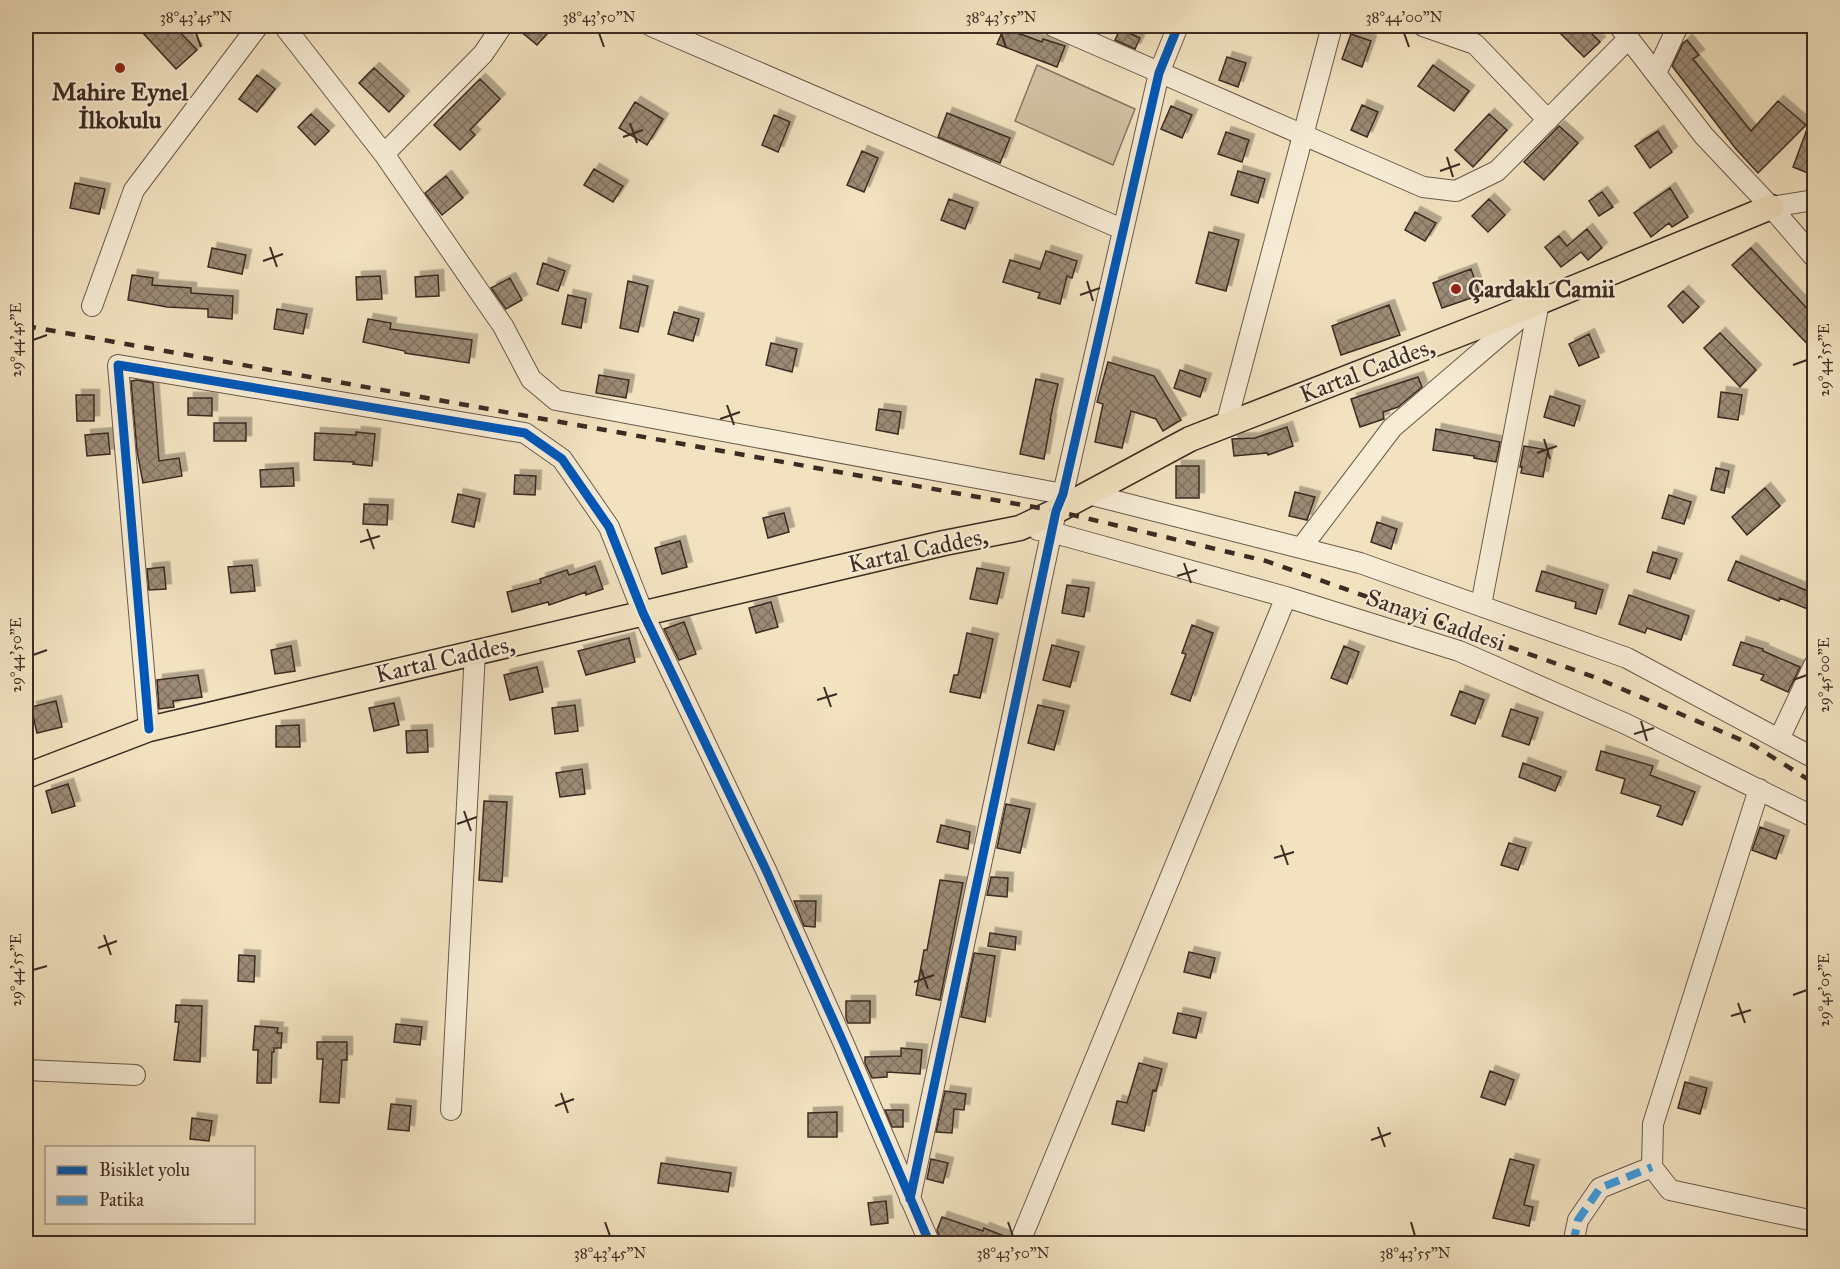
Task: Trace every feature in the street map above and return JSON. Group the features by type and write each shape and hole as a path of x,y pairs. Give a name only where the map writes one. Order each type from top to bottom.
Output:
{"main road":[{"name":"Kartal Caddes,","path":"26,776 149,729 944,543 1020,528 1057,512 1190,439 1539,302 1772,207"}],"street":[{"path":"92,306 134,190 258,26"},
{"name":"Sanayi Caddesi","path":"284,26 384,154 503,326 531,379 556,400 1057,512 1286,597 1459,651 1626,724 1815,817"},
{"path":"384,154 483,54 502,26"},
{"path":"651,26 1122,229"},
{"path":"1053,26 1423,187 1456,191 1497,171 1548,120 1624,32 1704,136 1772,207 1815,257"},
{"path":"910,1199 1057,512 1159,72 1178,26"},
{"path":"1226,425 1332,26"},
{"path":"1423,26 1475,44 1548,120"},
{"path":"1656,73 1678,26"},
{"path":"1772,207 1815,200"},
{"path":"1301,548 1392,428 1539,302"},
{"path":"1481,605 1539,302"},
{"path":"149,729 118,365 525,433 562,459 609,527 643,613 770,881 843,1042 930,1244"},
{"path":"1088,494 1360,563 1627,658 1815,758"},
{"path":"1019,1244 1286,597"},
{"path":"451,1110 475,652"},
{"path":"1779,739 1815,665"},
{"path":"1759,789 1653,1124 1652,1167 1670,1190 1815,1221"},
{"path":"26,1070 135,1075"},
{"path":"1573,1244 1578,1220 1600,1188 1652,1167"}],"shaded area":[{"path":"1037,65 1135,109 1113,165 1015,121"}],"building":[{"path":"149,26 174,26 197,50 176,69 142,32"},
{"path":"514,26 554,26 537,45"},
{"path":"1553,26 1584,26 1600,42 1584,57"},
{"path":"1004,28 1042,42 1043,39 1065,46 1057,67 997,44"},
{"path":"1120,29 1140,38 1135,49 1115,40"},
{"path":"1351,34 1371,41 1362,67 1342,59"},
{"path":"1687,40 1699,55 1693,59 1751,131 1778,101 1806,125 1758,173 1736,149 1672,66 1683,43"},
{"path":"1227,57 1246,63 1238,87 1219,80"},
{"path":"1433,65 1469,91 1454,111 1418,86"},
{"path":"374,68 404,96 389,112 359,83"},
{"path":"257,75 275,89 257,112 239,99"},
{"path":"480,79 500,99 470,130 475,135 460,150 434,125"},
{"path":"635,102 663,119 647,145 619,128"},
{"path":"1362,105 1378,112 1367,137 1351,130"},
{"path":"1171,106 1192,115 1182,138 1161,129"},
{"path":"947,113 1010,138 1000,163 938,137"},
{"path":"1813,113 1815,113 1815,173 1809,171 1808,173 1793,167"},
{"path":"311,114 329,131 315,145 298,127"},
{"path":"1489,114 1507,130 1473,167 1455,150"},
{"path":"774,115 790,122 778,152 762,145"},
{"path":"1559,126 1578,143 1544,180 1524,162"},
{"path":"1658,131 1672,152 1650,168 1635,146"},
{"path":"1226,132 1249,140 1242,162 1218,154"},
{"path":"862,151 878,158 864,192 847,185"},
{"path":"594,169 623,186 613,202 584,185"},
{"path":"1238,171 1265,179 1258,203 1231,195"},
{"path":"446,176 463,198 442,215 425,193"},
{"path":"75,183 105,189 99,214 70,208"},
{"path":"1670,188 1688,217 1672,227 1669,223 1651,237 1634,213"},
{"path":"1602,192 1613,207 1599,216 1589,201"},
{"path":"949,199 973,208 965,229 941,220"},
{"path":"1489,199 1505,215 1488,232 1472,216"},
{"path":"1415,212 1436,223 1425,241 1405,230"},
{"path":"1587,229 1602,248 1588,260 1581,252 1561,267 1545,247 1559,236 1567,246"},
{"path":"1209,232 1239,240 1226,291 1196,283"},
{"path":"212,248 246,255 242,274 208,267"},
{"path":"1751,248 1815,317 1815,352 1732,265"},
{"path":"1046,251 1077,261 1072,278 1067,276 1060,304 1038,298 1040,293 1003,282 1010,260 1040,269"},
{"path":"543,263 565,271 558,291 537,284"},
{"name":"Çardaklı Camii","path":"1471,269 1480,295 1442,308 1433,283"},
{"path":"132,275 153,278 152,285 191,288 191,293 233,296 232,319 208,317 208,309 167,307 128,300"},
{"path":"438,275 439,296 416,297 415,277"},
{"path":"380,276 382,299 357,300 356,277"},
{"path":"510,278 522,300 506,309 491,288"},
{"path":"628,281 648,286 638,332 620,328"},
{"path":"1683,291 1699,307 1683,323 1668,306"},
{"path":"568,295 586,299 581,328 562,324"},
{"path":"1389,305 1400,335 1341,355 1332,326"},
{"path":"277,309 307,314 303,334 274,329"},
{"path":"674,312 699,319 693,341 668,334"},
{"path":"368,319 391,323 390,329 472,340 469,363 405,353 405,351 363,342"},
{"path":"1720,333 1756,370 1740,387 1704,348"},
{"path":"1589,334 1599,357 1579,366 1569,344"},
{"path":"771,343 797,349 792,372 766,365"},
{"path":"1108,362 1154,376 1181,420 1163,431 1156,419 1131,411 1122,448 1095,442 1103,404 1097,402"},
{"path":"1180,370 1206,379 1200,397 1174,388"},
{"path":"599,375 629,380 626,398 596,393"},
{"path":"1418,377 1422,387 1398,407 1383,412 1384,419 1360,427 1351,399"},
{"path":"1036,379 1058,384 1044,459 1020,454"},
{"path":"131,381 153,383 159,461 179,458 182,476 143,483 137,451"},
{"path":"1721,392 1742,395 1738,420 1718,417"},
{"path":"76,395 94,395 94,421 77,421"},
{"path":"1550,396 1580,406 1574,426 1544,417"},
{"path":"188,398 212,398 212,416 188,415"},
{"path":"879,409 901,412 898,434 876,430"},
{"path":"214,423 246,423 246,441 214,441"},
{"path":"1287,427 1293,446 1268,455 1267,453 1234,456 1232,439 1255,438"},
{"path":"1436,429 1500,442 1496,462 1433,450"},
{"path":"356,432 375,434 372,466 353,464 354,462 314,460 315,433 356,435"},
{"path":"108,433 110,454 87,456 85,435"},
{"path":"1524,446 1548,450 1543,477 1521,473"},
{"path":"1176,466 1199,466 1199,498 1176,498"},
{"path":"293,468 294,486 261,487 260,470"},
{"path":"1716,468 1729,471 1724,493 1711,490"},
{"path":"515,475 536,476 535,495 514,494"},
{"path":"1765,488 1780,506 1747,535 1732,517"},
{"path":"1295,492 1315,497 1307,520 1289,516"},
{"path":"458,494 480,499 474,527 452,522"},
{"path":"1669,495 1691,502 1684,524 1662,518"},
{"path":"364,504 388,505 387,525 363,524"},
{"path":"784,513 789,532 768,538 763,518"},
{"path":"1377,522 1397,529 1391,549 1371,542"},
{"path":"680,541 687,567 662,574 655,548"},
{"path":"1653,552 1677,559 1670,579 1647,572"},
{"path":"1736,561 1815,594 1815,612 1780,598 1779,601 1728,580"},
{"path":"252,565 255,591 231,593 228,567"},
{"path":"595,566 603,589 586,595 586,592 549,605 548,602 512,612 507,592 541,583 540,579 567,570 569,575"},
{"path":"164,567 166,589 149,590 147,569"},
{"path":"977,568 1004,573 997,604 970,599"},
{"path":"1542,571 1603,590 1596,614 1575,608 1576,602 1536,591"},
{"path":"1067,585 1089,588 1084,617 1062,613"},
{"path":"1629,595 1689,616 1681,640 1647,628 1645,633 1619,624"},
{"path":"771,602 778,627 756,633 749,608"},
{"path":"684,622 696,654 679,660 664,629"},
{"path":"1192,625 1213,633 1190,701 1171,694 1186,654 1182,653"},
{"path":"967,633 993,639 980,698 950,692 954,675 958,675"},
{"path":"629,638 635,662 586,675 578,651"},
{"path":"1741,642 1763,649 1800,667 1788,692 1761,680 1764,675 1733,665"},
{"path":"1052,645 1079,652 1070,687 1043,680"},
{"path":"291,646 295,671 275,674 271,650"},
{"path":"1344,646 1359,652 1347,684 1331,678"},
{"path":"537,667 543,692 510,700 504,675"},
{"path":"198,675 202,697 173,701 174,707 159,709 157,680"},
{"path":"1460,691 1484,700 1475,724 1451,715"},
{"path":"56,701 62,727 37,733 31,707"},
{"path":"394,703 399,725 374,731 369,708"},
{"path":"575,705 578,731 555,734 552,708"},
{"path":"1038,705 1064,711 1054,750 1028,743"},
{"path":"1511,709 1538,718 1529,745 1502,736"},
{"path":"299,725 300,747 276,747 276,726"},
{"path":"427,730 428,752 407,753 406,731"},
{"path":"1601,751 1653,766 1650,775 1695,792 1682,825 1657,816 1661,806 1621,793 1625,779 1596,770"},
{"path":"1523,763 1561,777 1555,791 1519,777"},
{"path":"582,769 585,794 560,797 556,773"},
{"path":"68,784 75,806 52,813 46,791"},
{"path":"484,801 507,802 502,882 479,880"},
{"path":"1006,804 1030,809 1020,853 997,848"},
{"path":"941,825 970,832 968,849 937,842"},
{"path":"1760,827 1784,836 1776,859 1752,850"},
{"path":"1509,843 1526,848 1518,870 1501,865"},
{"path":"991,877 1008,878 1007,897 987,895"},
{"path":"940,880 963,883 940,1000 916,995"},
{"path":"794,901 816,901 815,927 804,926"},
{"path":"990,933 1016,937 1015,950 988,946"},
{"path":"1189,952 1215,958 1210,978 1184,972"},
{"path":"974,953 995,956 985,1022 961,1017"},
{"path":"239,955 255,956 254,982 238,981"},
{"path":"846,1001 870,1001 870,1023 848,1023"},
{"path":"176,1005 202,1006 200,1062 174,1060 179,1022 175,1022"},
{"path":"1178,1013 1201,1018 1196,1038 1173,1033"},
{"path":"396,1024 422,1027 420,1045 394,1042"},
{"path":"255,1026 278,1028 277,1033 282,1033 281,1048 274,1048 272,1052 271,1083 257,1083 258,1050 253,1050"},
{"path":"317,1042 347,1042 347,1060 342,1060 339,1103 320,1102 323,1059 317,1059"},
{"path":"901,1048 922,1050 920,1074 887,1072 887,1077 872,1078 865,1063 865,1057 901,1056"},
{"path":"1139,1063 1162,1069 1156,1091 1153,1090 1144,1131 1112,1124 1117,1101 1127,1103"},
{"path":"1490,1071 1514,1080 1505,1105 1481,1097"},
{"path":"1685,1082 1707,1088 1700,1114 1678,1108"},
{"path":"945,1091 966,1094 964,1110 954,1109 952,1133 936,1132"},
{"path":"391,1104 411,1106 409,1131 388,1129"},
{"path":"885,1110 903,1110 903,1127 892,1127"},
{"path":"837,1112 837,1137 808,1137 808,1113"},
{"path":"192,1118 212,1121 209,1141 190,1139"},
{"path":"931,1159 948,1163 943,1183 927,1179"},
{"path":"1510,1159 1534,1165 1524,1205 1533,1207 1529,1226 1493,1218"},
{"path":"661,1163 731,1173 728,1192 658,1183"},
{"path":"886,1201 888,1223 871,1225 868,1203"},
{"path":"942,1217 983,1231 984,1228 1009,1238 1007,1244 942,1244 937,1230"}],"railway":[{"path":"26,326 1056,511 1266,561 1594,677 1753,745 1814,783"}],"marked path":[{"path":"1573,1244 1578,1220 1600,1188 1652,1167"}],"cycle path":[{"path":"910,1199 1056,511 1063,494 1159,73 1178,26"},
{"path":"149,729 118,365 525,433 562,459 609,527 643,613 766,870 930,1244"}],"place":[{"name":"Mahire Eynel İlkokulu","path":"120,68"},
{"name":"Çardaklı Camii","path":"1456,289"}]}
